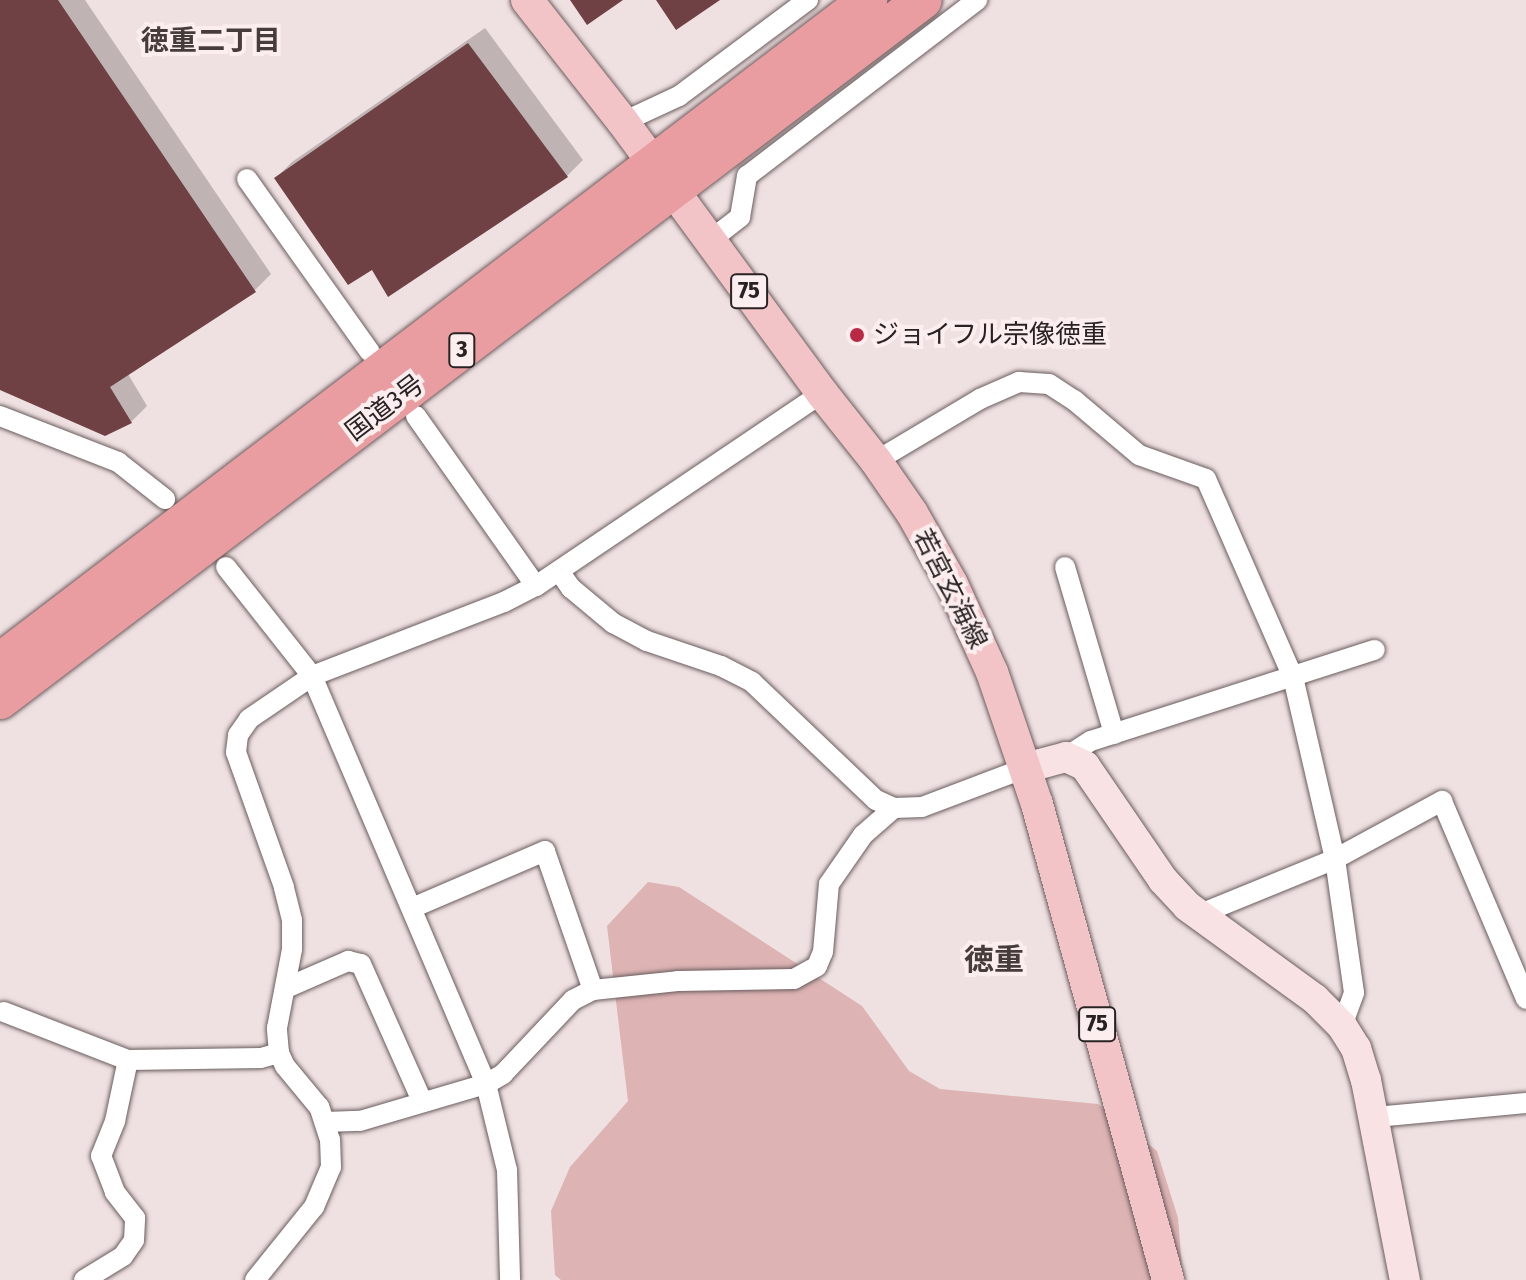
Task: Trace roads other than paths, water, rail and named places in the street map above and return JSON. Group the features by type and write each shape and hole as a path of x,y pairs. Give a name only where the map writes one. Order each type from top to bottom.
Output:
{"highway":[{"name":"国道3号","path":"0,700 663,175 868,0"},
{"name":"国道3号","path":"0,662 663,175 923,0"}],"main road":[{"name":"若宮玄海線","path":"527,0 712,239 822,393 876,461 912,513 952,584 992,672 1025,768 1168,1280"}],"street":[{"path":"623,122 679,96 808,0"},
{"path":"712,239 740,217 747,176 977,0"},
{"path":"247,179 370,352"},
{"path":"876,461 980,399 1019,382 1049,384 1074,400 1139,455 1206,479 1293,677 1335,859 1354,993 1342,1026"},
{"path":"255,1280 314,1207 331,1167 325,1122 319,1107 285,1066 279,1053 277,1028 292,949 292,920 284,887 236,752 238,735 249,719 312,676 504,602 536,586 822,393"},
{"path":"0,416 118,462 165,499"},
{"path":"416,416 536,586"},
{"path":"226,567 312,676 486,1084 507,1170 510,1280"},
{"path":"1065,567 1114,734"},
{"path":"559,571 571,588 613,623 647,641 721,666 752,682 876,800 894,808 922,807 1025,768 1066,757 1091,741 1375,650"},
{"path":"1066,757 1085,766 1163,880 1198,915 1315,999 1342,1026 1356,1048 1375,1117 1405,1280"},
{"path":"1198,915 1335,859 1442,801 1526,999"},
{"path":"325,1122 360,1121 486,1084 503,1074 573,1000 593,990 678,981 794,979 817,966 823,952 829,884 863,835 894,808"},
{"path":"412,908 545,851 593,990"},
{"path":"286,988 348,961 361,964 422,1101"},
{"path":"4,1012 128,1060 261,1058 279,1053"},
{"path":"84,1280 123,1256 134,1240 135,1218 115,1192 101,1156 115,1121 128,1060"},
{"path":"1375,1117 1526,1103"}],"place":[{"name":"ジョイフル宗像徳重","path":"857,335"}],"district":[{"name":"徳重二丁目","path":"211,41"},
{"name":"徳重","path":"994,960"}]}
